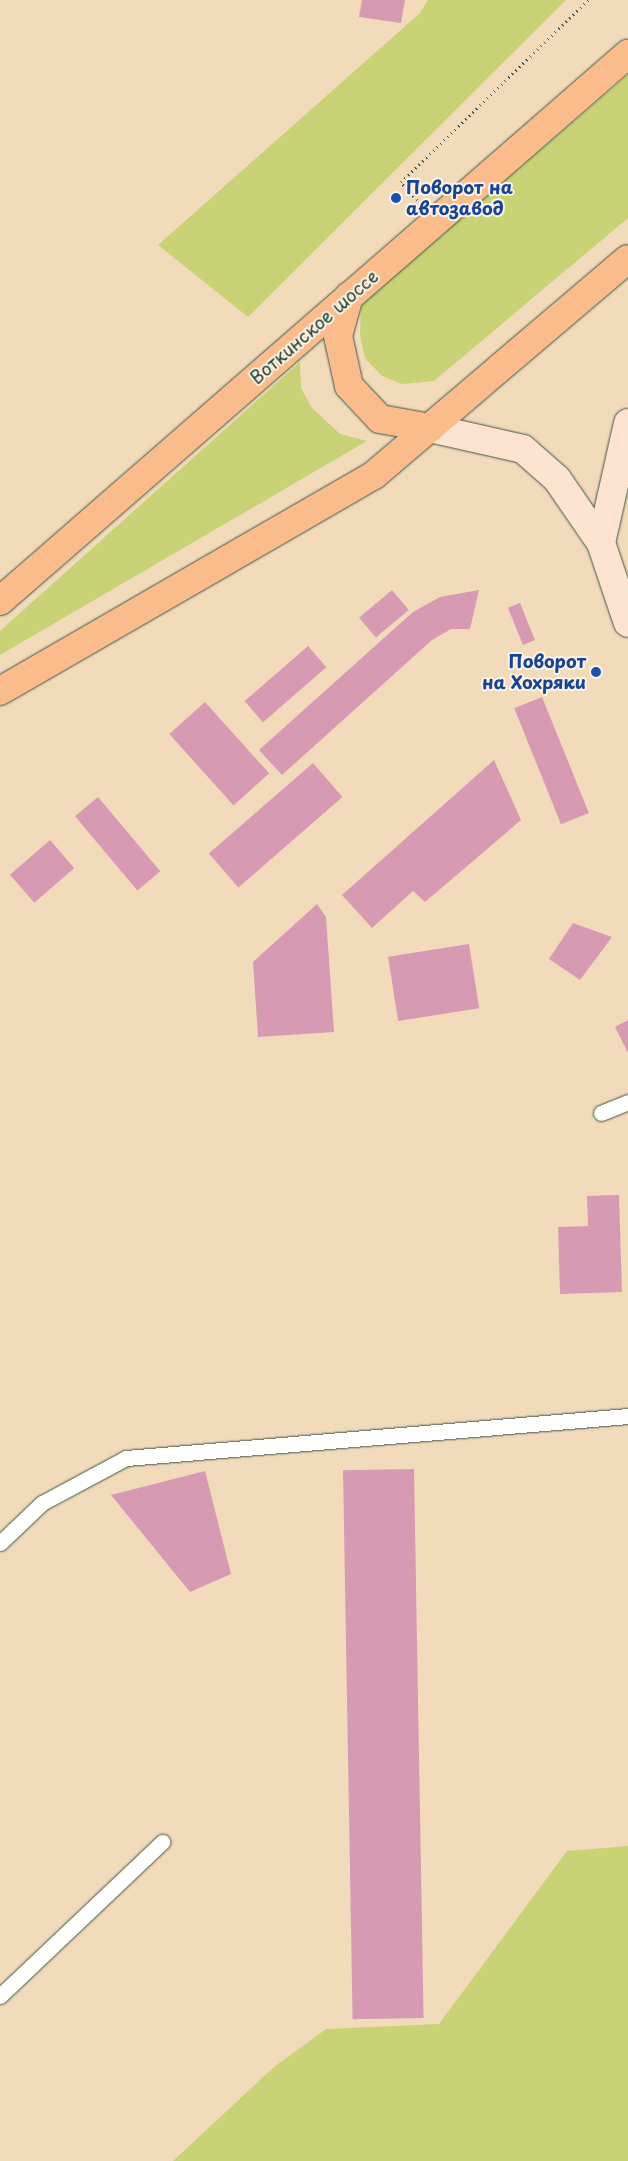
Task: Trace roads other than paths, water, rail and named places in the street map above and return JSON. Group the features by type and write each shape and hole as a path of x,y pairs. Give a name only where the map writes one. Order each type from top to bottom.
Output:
{"main road":[{"name":"Воткинское шоссе","path":"0,601 628,54"},
{"path":"0,690 374,475 628,259"},
{"path":"349,296 338,336 349,386 380,419 430,428"}],"street":[{"path":"601,543 628,423"},
{"path":"430,428 523,448 557,479 601,543 628,623"}],"lane":[{"path":"601,1113 628,1102"},
{"path":"0,1543 42,1503 126,1458 628,1416"},
{"path":"0,1996 162,1842"}],"place":[{"name":"Поворот на автозавод","path":"396,198"},
{"name":"Поворот на Хохряки","path":"596,672"}]}
